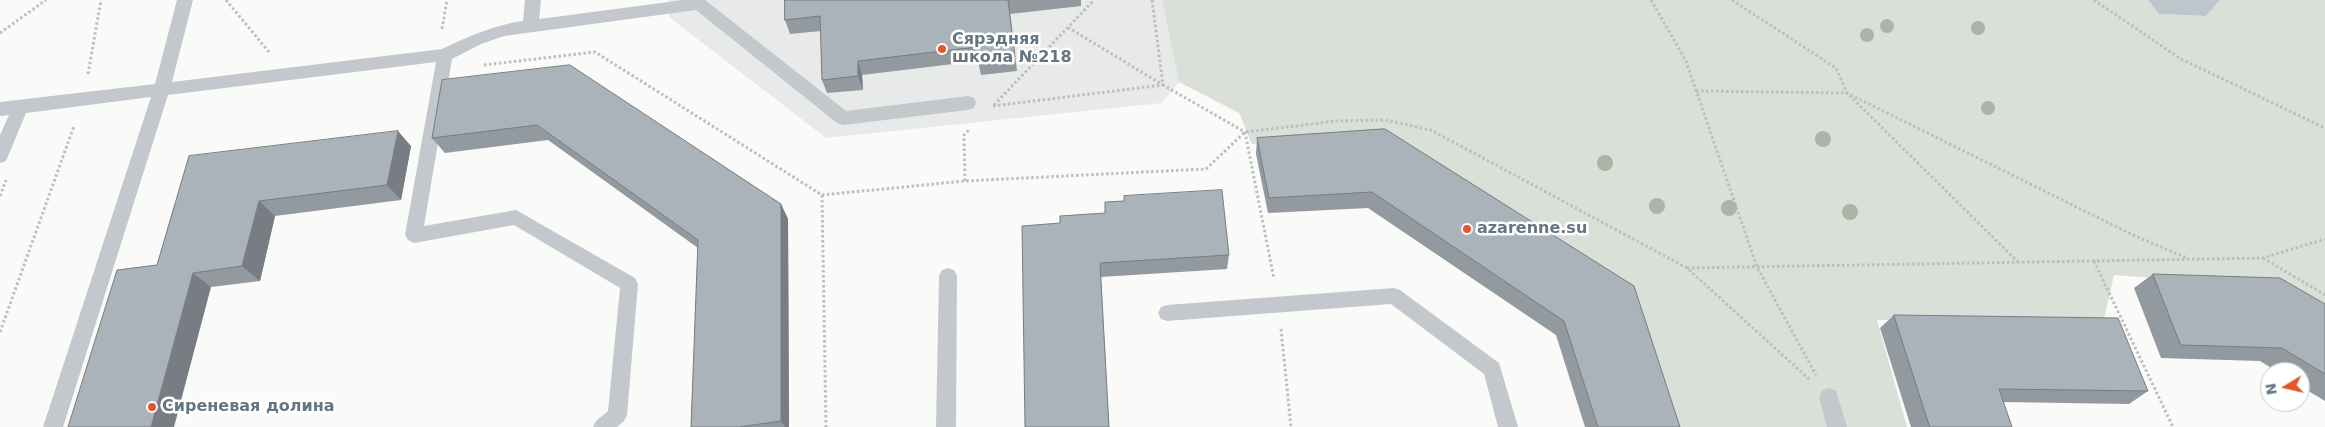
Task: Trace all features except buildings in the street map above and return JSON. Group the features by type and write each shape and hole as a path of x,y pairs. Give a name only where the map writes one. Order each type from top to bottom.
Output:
{"lane":[{"path":"53,427 162,89 185,0"},
{"path":"531,25 533,0"},
{"path":"0,109 445,55 475,40 503,30 699,2 843,118 968,103"},
{"path":"445,55 414,234 516,217 629,284 617,415 602,427"},
{"path":"0,156 20,107"},
{"path":"946,427 948,276"},
{"path":"1167,314 1279,303 1394,296 1492,369 1508,427"},
{"path":"1829,397 1837,427"}],"path":[{"path":"0,33 46,0"},
{"path":"0,332 84,100 101,0"},
{"path":"226,0 288,74"},
{"path":"988,112 1094,0"},
{"path":"1152,0 1163,85"},
{"path":"1651,0 1686,61 1757,267 1829,397"},
{"path":"1732,0 1836,68 1847,93 2018,262"},
{"path":"2094,0 2181,59 2325,128"},
{"path":"1069,28 1245,132 1337,121 1385,120 1431,130 1687,268 1829,397"},
{"path":"595,52 822,195 965,180 1206,169 1245,132"},
{"path":"993,106 1163,85"},
{"path":"1696,91 1847,93 2133,235 2190,259"},
{"path":"965,180 964,135 976,124"},
{"path":"822,195 826,427"},
{"path":"1687,268 2263,258 2325,239"},
{"path":"2263,258 2325,295"},
{"path":"2094,261 2173,427"}],"shaded area":[{"name":"Сярэдняя школа №218","path":"669,0 1162,0 1179,82 1162,103 826,138 669,17"},
{"path":"1162,0 2148,0 2159,14 2206,16 2220,0 2325,0 2325,324 2260,286 2114,275 2104,319 1877,320 1907,427 1675,427 1383,137 1252,144 1239,113 1179,82"},
{"path":"2148,0 2220,0 2206,16 2159,14"}],"place":[{"name":"Сярэдняя школа №218","path":"942,49"},
{"name":"azarenne.su","path":"1467,229"},
{"name":"Сиреневая долина","path":"152,407"}]}
